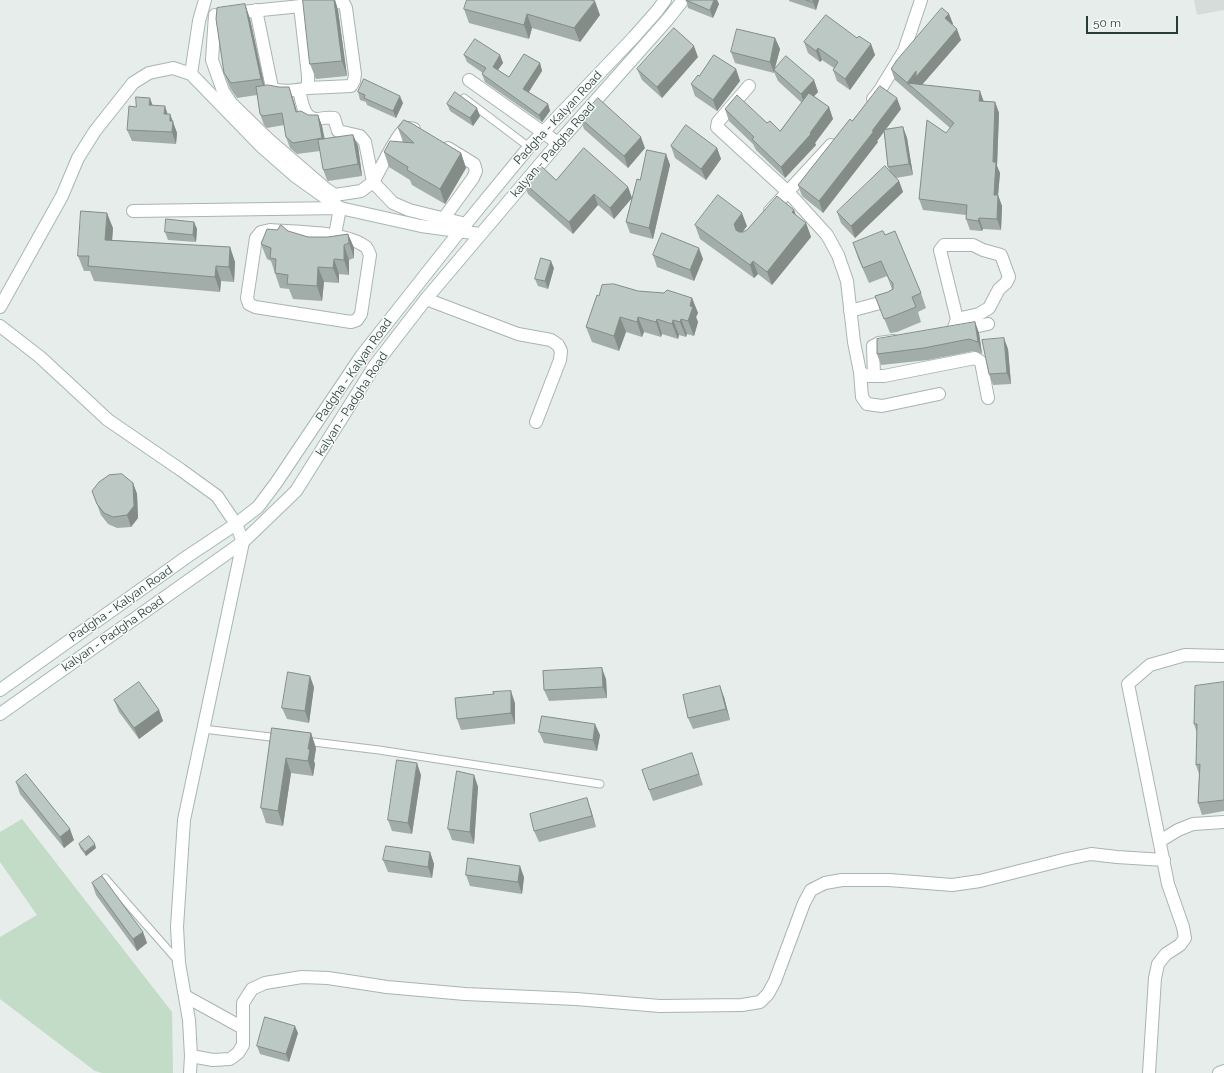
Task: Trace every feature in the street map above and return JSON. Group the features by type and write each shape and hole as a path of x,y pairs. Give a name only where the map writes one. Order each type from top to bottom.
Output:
{"street":[{"name":"Padgha - Kalyan Road","path":"0,690 258,507 276,483 362,355 463,227 529,147 657,11 665,0"},
{"name":"kalyan - Padgha Road","path":"0,714 243,542 296,491 375,365 426,299 558,143 668,20 683,0"},
{"path":"865,108 880,90 904,51 921,0"},
{"path":"191,74 203,6 214,15 263,7 300,6 344,2 354,66 354,81 351,86 279,90 272,88 263,7"},
{"path":"300,6 308,75 303,89 306,114 309,118 334,118 338,131 360,136 365,142 373,182 393,203 409,210 444,218 480,234"},
{"path":"657,11 668,20"},
{"path":"214,15 212,60 223,91 231,103 268,139 335,195 361,191 373,182 399,136 406,129 412,128 426,135"},
{"path":"0,307 62,196 78,158 95,131 133,83 149,73 173,68 191,74 262,148 295,176 340,208"},
{"path":"600,72 613,81"},
{"path":"469,80 558,143"},
{"path":"749,86 718,122 717,127 788,192 828,235 838,255 847,282 854,342 860,372 862,397 867,404 882,406 939,394"},
{"path":"761,221 839,136"},
{"path":"440,143 474,164 476,171 473,178 444,218"},
{"path":"335,235 340,208"},
{"path":"133,211 340,208 420,226 463,227"},
{"path":"270,230 335,235 367,248 370,255 361,314 356,320 351,322 255,308 249,304 248,298 256,238 261,232 270,230"},
{"path":"953,331 957,319 940,250 944,245 973,245 983,250 1001,255 1008,276 1006,282 998,289 989,308 979,314 957,319"},
{"path":"426,299 518,334 551,340 558,345 562,351 560,360 536,422"},
{"path":"850,311 891,300"},
{"path":"938,334 988,324"},
{"path":"0,326 40,357 108,420 217,496 236,524 243,542 184,820 177,927 179,963 189,1020 191,1056 190,1073"},
{"path":"854,342 873,346 879,343 902,340"},
{"path":"873,346 874,376"},
{"path":"362,355 375,365"},
{"path":"860,372 867,376 884,376 976,358 981,362 988,398"},
{"path":"1149,1073 1155,978 1158,964 1166,954 1180,946 1185,938 1183,927 1168,884 1128,684 1150,665 1185,655 1224,656"},
{"path":"1160,841 1178,830 1193,824 1224,822"},
{"path":"191,1056 213,1060 230,1059 238,1053 243,1044 244,1003 252,989 265,983 302,977 328,978 387,987 465,994 576,999 660,1006 742,1005 760,1002 768,994 775,981 804,903 811,890 825,883 842,880 890,880 952,885 980,881 1091,854 1164,860"},
{"path":"185,996 243,1028"},
{"path":"1220,1073 1224,1071"}],"lane":[{"path":"464,98 529,147"},
{"path":"204,729 285,739"},
{"path":"301,740 379,750 600,784"},
{"path":"104,878 179,963"}],"shaded area":[{"path":"1194,0 1224,0 1224,10 1197,15"}],"green space":[{"path":"22,819 172,1012 173,1073 102,1073 95,1071 0,999 0,937 37,915 0,862 0,832"}],"building":[{"path":"303,0 334,0 342,61 310,64"},
{"path":"467,0 595,1 574,28 527,14 524,25 464,9"},
{"path":"686,0 714,0 710,10"},
{"path":"245,4 261,79 231,83 224,73 216,19 217,8"},
{"path":"942,8 949,14 945,18 957,29 916,77 916,71 907,83 891,69"},
{"path":"826,15 857,38 859,36 871,44 845,79 833,70 838,62 818,48 816,51 804,42"},
{"path":"674,28 694,46 657,87 637,69"},
{"path":"737,29 775,38 770,62 731,52"},
{"path":"475,39 500,55 493,67 509,77 524,54 540,63 523,89 548,104 539,115 482,74 486,68 464,55"},
{"path":"714,55 736,69 713,100 691,84 698,75 699,76"},
{"path":"786,56 814,80 801,94 774,70"},
{"path":"364,79 400,96 393,111 364,98 365,95 358,92"},
{"path":"907,83 980,91 979,101 995,102 993,162 996,162 994,195 998,195 997,219 979,218 978,221 966,219 967,205 919,199 927,120 946,133 954,123"},
{"path":"268,85 289,87 296,112 301,111 308,115 318,115 322,138 293,143 286,137 282,113 263,116 260,114 256,87"},
{"path":"880,86 897,98 872,131 874,131 819,201 798,185 850,119 852,121"},
{"path":"455,92 477,108 470,118 447,104"},
{"path":"809,93 829,107 810,133 811,134 781,167 752,139 754,137 725,109 737,95 767,123 770,121 780,131"},
{"path":"136,97 150,98 149,105 165,106 164,114 170,114 170,121 173,121 172,132 127,130 129,106 136,107"},
{"path":"598,98 641,137 624,156 580,118"},
{"path":"404,120 461,153 440,189 407,170 408,167 384,152 390,141 414,143 398,128"},
{"path":"686,125 717,148 701,169 671,146"},
{"path":"903,127 909,164 888,167 884,130"},
{"path":"353,135 358,164 324,170 318,140"},
{"path":"584,148 628,187 610,208 594,194 569,222 524,183 540,165 556,180"},
{"path":"647,150 666,154 649,228 626,222 637,179 640,180"},
{"path":"885,166 899,181 851,226 837,212"},
{"path":"718,195 742,213 734,224 736,230 739,232 747,230 777,196 794,210 792,212 806,223 767,272 753,261 750,265 695,225"},
{"path":"81,211 107,213 105,240 230,247 229,267 216,266 215,277 88,266 89,256 78,256"},
{"path":"166,219 194,222 193,235 165,232"},
{"path":"281,225 288,231 308,237 328,237 348,234 349,243 344,245 344,260 334,259 333,268 318,267 317,286 287,284 288,275 275,273 276,259 270,258 271,248 261,244 267,229 277,230"},
{"path":"883,231 885,235 895,231 921,293 912,297 916,307 884,319 875,296 893,289 893,283 889,279 881,261 863,268 853,243"},
{"path":"662,233 699,248 690,270 653,255"},
{"path":"541,258 551,261 545,281 535,279"},
{"path":"614,284 638,291 664,293 667,290 692,298 690,306 693,307 688,321 681,319 680,322 673,320 672,324 657,319 656,322 638,317 637,322 620,317 614,336 586,327 602,285"},
{"path":"975,322 978,342 969,339 924,348 877,354 877,339"},
{"path":"1004,338 1007,373 989,374 982,340"},
{"path":"122,474 133,483 134,506 127,515 113,517 104,513 97,504 92,491 99,482 109,475"},
{"path":"602,668 603,687 544,690 543,671"},
{"path":"288,672 310,676 305,711 282,708"},
{"path":"139,682 159,710 134,728 114,700"},
{"path":"1224,682 1224,800 1198,803 1200,764 1196,765 1197,724 1194,724 1195,686"},
{"path":"720,686 726,709 688,718 683,695"},
{"path":"511,691 511,713 457,719 455,698 494,694 493,692"},
{"path":"542,716 595,724 593,740 539,732"},
{"path":"272,728 311,733 308,749 310,749 308,761 286,758 278,811 261,808"},
{"path":"692,753 699,774 649,790 642,770"},
{"path":"397,760 417,763 408,823 388,820"},
{"path":"457,771 474,775 470,832 448,829"},
{"path":"26,774 70,829 60,837 16,782"},
{"path":"587,798 592,816 534,831 530,814"},
{"path":"89,836 95,844 85,852 79,844"},
{"path":"386,846 430,852 428,867 383,860"},
{"path":"468,858 520,866 518,882 466,875"},
{"path":"102,876 143,932 133,939 92,883"},
{"path":"265,1017 295,1026 286,1054 257,1046"}]}
